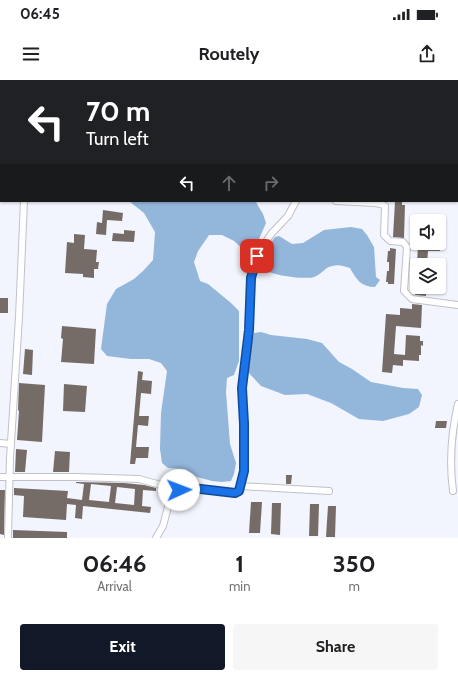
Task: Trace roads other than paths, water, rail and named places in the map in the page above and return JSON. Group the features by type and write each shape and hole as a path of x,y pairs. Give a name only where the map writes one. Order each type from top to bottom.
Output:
{"street":[{"path":"8,538 11,444 24,202"},
{"path":"0,477 138,479 179,490 192,488 235,493 239,491 244,471 242,388 249,330 251,278 257,256 271,234 288,216 295,202"},
{"path":"356,202 376,203 385,206 384,235 390,241 403,242 407,247 404,291 412,298 458,305"},
{"path":"453,491 450,464 454,422 458,404"},
{"path":"0,443 11,444"},
{"path":"240,486 329,491"},
{"path":"156,538 163,526 172,495 179,490"}],"water":[{"path":"130,202 256,202 266,223 256,246 246,252 234,241 222,235 209,235 198,251 194,262 200,281 208,284 239,311 239,361 234,375 227,378 226,392 230,444 236,463 231,481 212,481 197,477 185,469 168,468 162,463 160,449 161,413 167,371 161,363 149,359 131,359 107,356 101,349 107,304 116,289 134,279 153,260 155,232 144,213"},
{"path":"351,227 362,229 374,247 376,277 380,280 375,287 366,286 360,282 350,268 337,265 325,269 319,275 314,277 302,278 269,272 263,269 260,265 259,260 275,237 279,236 292,244 303,243 324,230"},
{"path":"261,332 271,335 307,339 322,343 339,362 371,382 403,388 418,389 422,395 419,407 409,414 383,421 359,419 331,403 307,394 285,395 261,386 248,372 249,355 254,333"}]}
